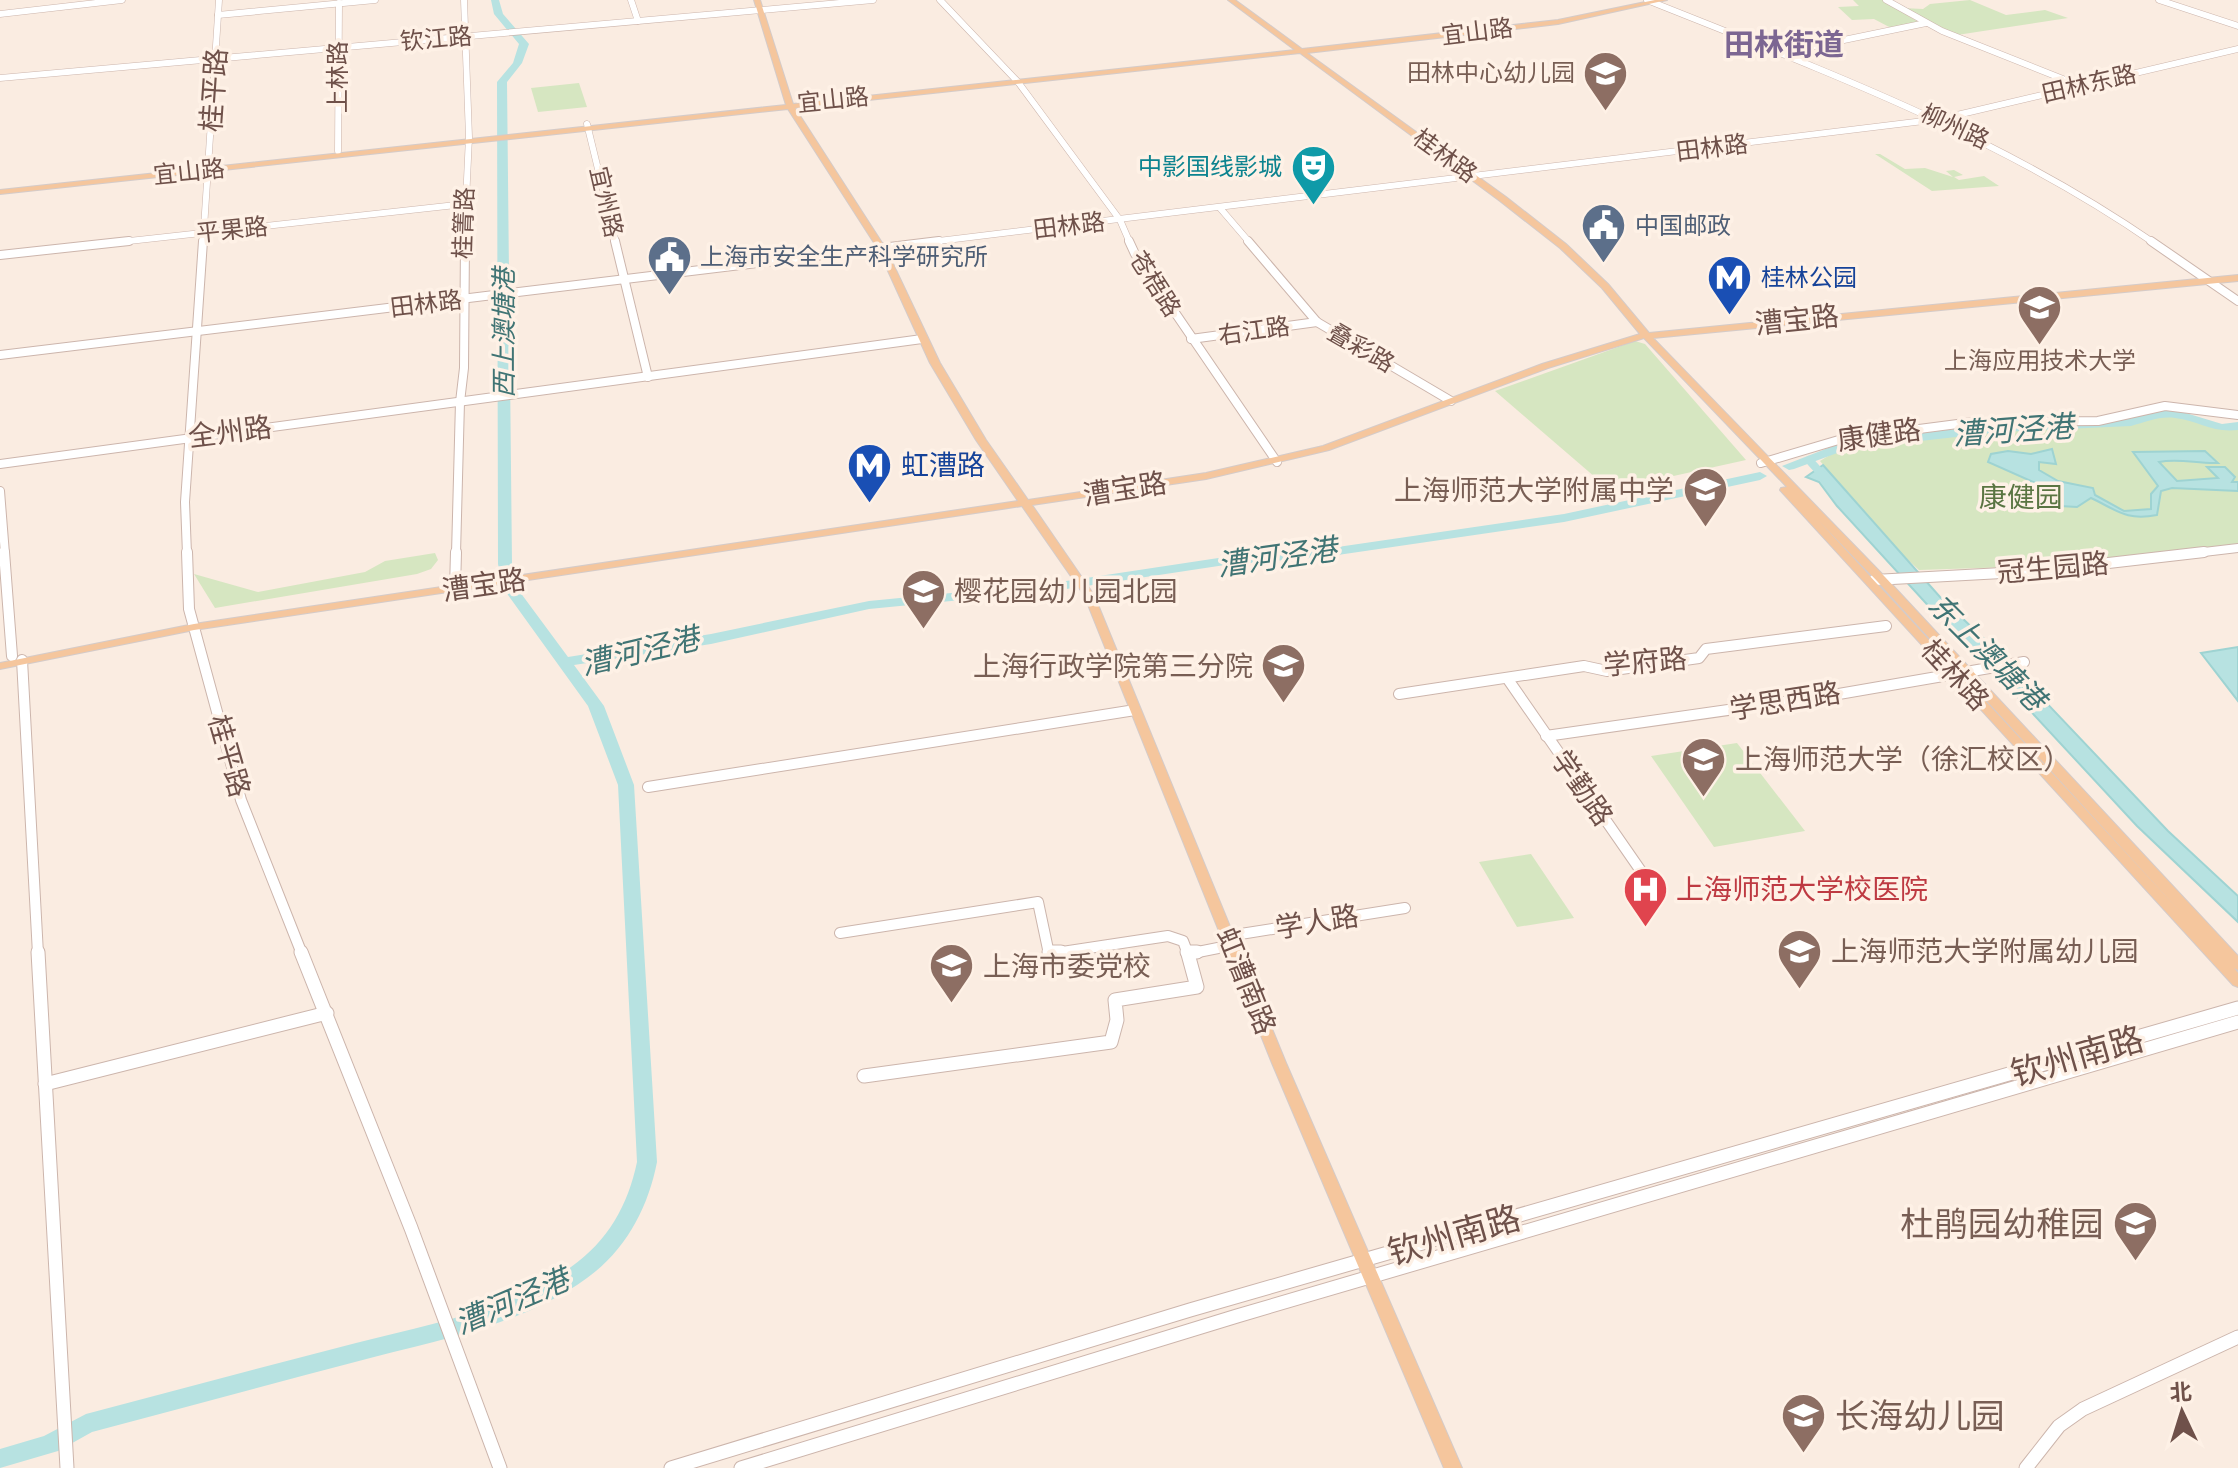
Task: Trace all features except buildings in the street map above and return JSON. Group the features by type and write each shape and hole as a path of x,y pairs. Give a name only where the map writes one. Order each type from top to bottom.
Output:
{"main road":[{"path":"757,0 788,103 882,249 922,339 981,440 1023,500"},
{"name":"桂林路","path":"1231,0 1563,246 1605,286 1645,334 1960,672 2238,965"},
{"name":"宜山路","path":"209,168 338,151 1558,22 1664,0"},
{"name":"宜山路","path":"0,190 468,139"},
{"name":"漕宝路","path":"0,666 12,659 193,625 1276,459 1326,448 1448,399 1645,334 2238,275"},
{"name":"虹漕南路","path":"1023,500 1089,595 1370,1278 1453,1468"},
{"name":"桂林路","path":"1960,672 2238,982"}],"street":[{"path":"0,14 122,0"},
{"name":"桂平路","path":"219,0 184,532 193,625 234,778 500,1468"},
{"path":"218,15 375,0"},
{"name":"桂箐路","path":"455,586 460,402 464,368 462,299 468,139 464,0"},
{"path":"631,0 638,21"},
{"name":"钦江路","path":"0,78 873,0"},
{"name":"苍梧路","path":"940,0 1016,80 1120,220 1131,247 1191,339 1276,459"},
{"path":"1886,0 1927,23 2080,86"},
{"path":"2159,0 2238,26"},
{"name":"柳州路","path":"1650,1 1940,119 2080,193 2238,301"},
{"name":"上林路","path":"338,151 339,3"},
{"path":"1779,53 1927,23"},
{"name":"田林东路","path":"1940,119 2238,49"},
{"name":"田林路","path":"0,354 172,339 197,330 624,281 1940,119"},
{"name":"宜州路","path":"587,126 648,377"},
{"name":"平果路","path":"0,255 465,204"},
{"name":"叠彩路","path":"1220,208 1317,322 1448,399"},
{"name":"右江路","path":"1191,339 1317,322"},
{"name":"全州路","path":"0,464 922,339"},
{"name":"康健路","path":"1766,462 1842,439 1984,421 2098,421 2165,406 2238,415"},
{"path":"0,491 45,1084 67,1468"},
{"name":"冠生园路","path":"1875,580 2062,569 2238,548"},
{"name":"学府路","path":"1399,694 1584,666 1607,671 1699,658 1706,649 1886,626"},
{"name":"学思西路","path":"1546,736 1833,695 2020,662"},
{"name":"学勤路","path":"1507,678 1659,897"},
{"path":"648,787 1135,710"},
{"path":"840,933 1038,902 1049,954 1168,936 1183,941 1197,987 1115,1000 1117,1020 1111,1042 864,1076"},
{"name":"学人路","path":"1228,936 1405,908"},
{"path":"1188,954 1218,948"},
{"name":"钦州南路","path":"671,1468 1363,1261 2238,1008"},
{"path":"45,1084 327,1013"},
{"name":"钦州南路","path":"741,1468 1370,1278 2238,1022"},
{"path":"2026,1468 2059,1426 2083,1409 2238,1337"}],"green space":[{"path":"1853,0 1882,0 1920,23 1893,29 1874,19 1852,20 1838,7 1859,6"},
{"path":"1970,0 2006,15 2045,10 2068,18 1957,35 1903,8 1923,9 1930,4"},
{"path":"579,83 587,107 538,112 531,88"},
{"path":"1875,154 1905,169 1925,168 1953,177 1946,171 1954,170 1963,175 1954,177 1959,180 1984,176 1999,186 1932,191"},
{"path":"1635,341 1645,344 1746,460 1610,490 1495,391"},
{"name":"康健园","path":"2176,414 2221,428 2238,426 2238,544 2038,566 1919,570 1892,545 1820,461 1846,445 2001,428 2131,422 2149,415"},
{"path":"435,553 438,560 431,569 417,574 215,608 194,574 258,592 365,572 385,561"},
{"path":"1737,743 1805,831 1714,847 1651,756"},
{"path":"1531,854 1574,918 1517,927 1479,862"}],"water":[{"path":"2052,449 2056,464 2039,462 2039,470 2058,481 2093,488 2095,495 2124,511 2151,509 2151,494 2158,486 2133,452 2205,451 2218,463 2159,462 2177,481 2218,478 2207,467 2225,467 2235,477 2232,482 2238,482 2238,491 2172,488 2161,491 2157,515 2137,517 2091,498 2077,507 2060,506 2040,485 1988,462 1991,454 2008,451 2031,454"},
{"path":"1823,465 1940,597 2001,655 2168,831 2238,896 2238,922 2137,826 1972,648 1934,612 1837,506 1819,482 1806,477"},
{"path":"2238,647 2238,701 2201,653"}],"waterway":[{"name":"漕河泾港","path":"0,1459 50,1444 86,1424 472,1322 528,1301 593,1262 625,1224 639,1194 647,1162 626,785 596,706 510,588 505,564 502,82 517,63 524,44 502,20 495,0"},
{"name":"漕河泾港","path":"1789,466 1846,445 2001,428 2099,425 2131,422 2149,415 2176,414 2221,428 2238,426"},
{"name":"东上澳塘港","path":"1809,460 1826,479"},
{"name":"漕河泾港","path":"567,662 711,639 869,605 1053,587 1225,561 1324,553 1564,518 1760,476"}],"place":[{"name":"田林中心幼儿园","path":"1606,112"},
{"name":"中影国线影城","path":"1313,206"},
{"name":"中国邮政","path":"1604,265"},
{"name":"上海市安全生产科学研究所","path":"669,296"},
{"name":"桂林公园","path":"1730,317"},
{"name":"上海应用技术大学","path":"2040,346"},
{"name":"虹漕路","path":"870,504"},
{"name":"上海师范大学附属中学","path":"1705,529"},
{"name":"樱花园幼儿园北园","path":"923,630"},
{"name":"上海行政学院第三分院","path":"1284,705"},
{"name":"上海师范大学（徐汇校区）","path":"1704,798"},
{"name":"上海师范大学校医院","path":"1645,928"},
{"name":"上海师范大学附属幼儿园","path":"1800,990"},
{"name":"上海市委党校","path":"952,1005"},
{"name":"杜鹃园幼稚园","path":"2135,1263"},
{"name":"长海幼儿园","path":"1804,1455"}],"district":[{"name":"田林街道","path":"1784,44"}],"water label":[{"name":"西上澳塘港","path":"504,333"}]}
